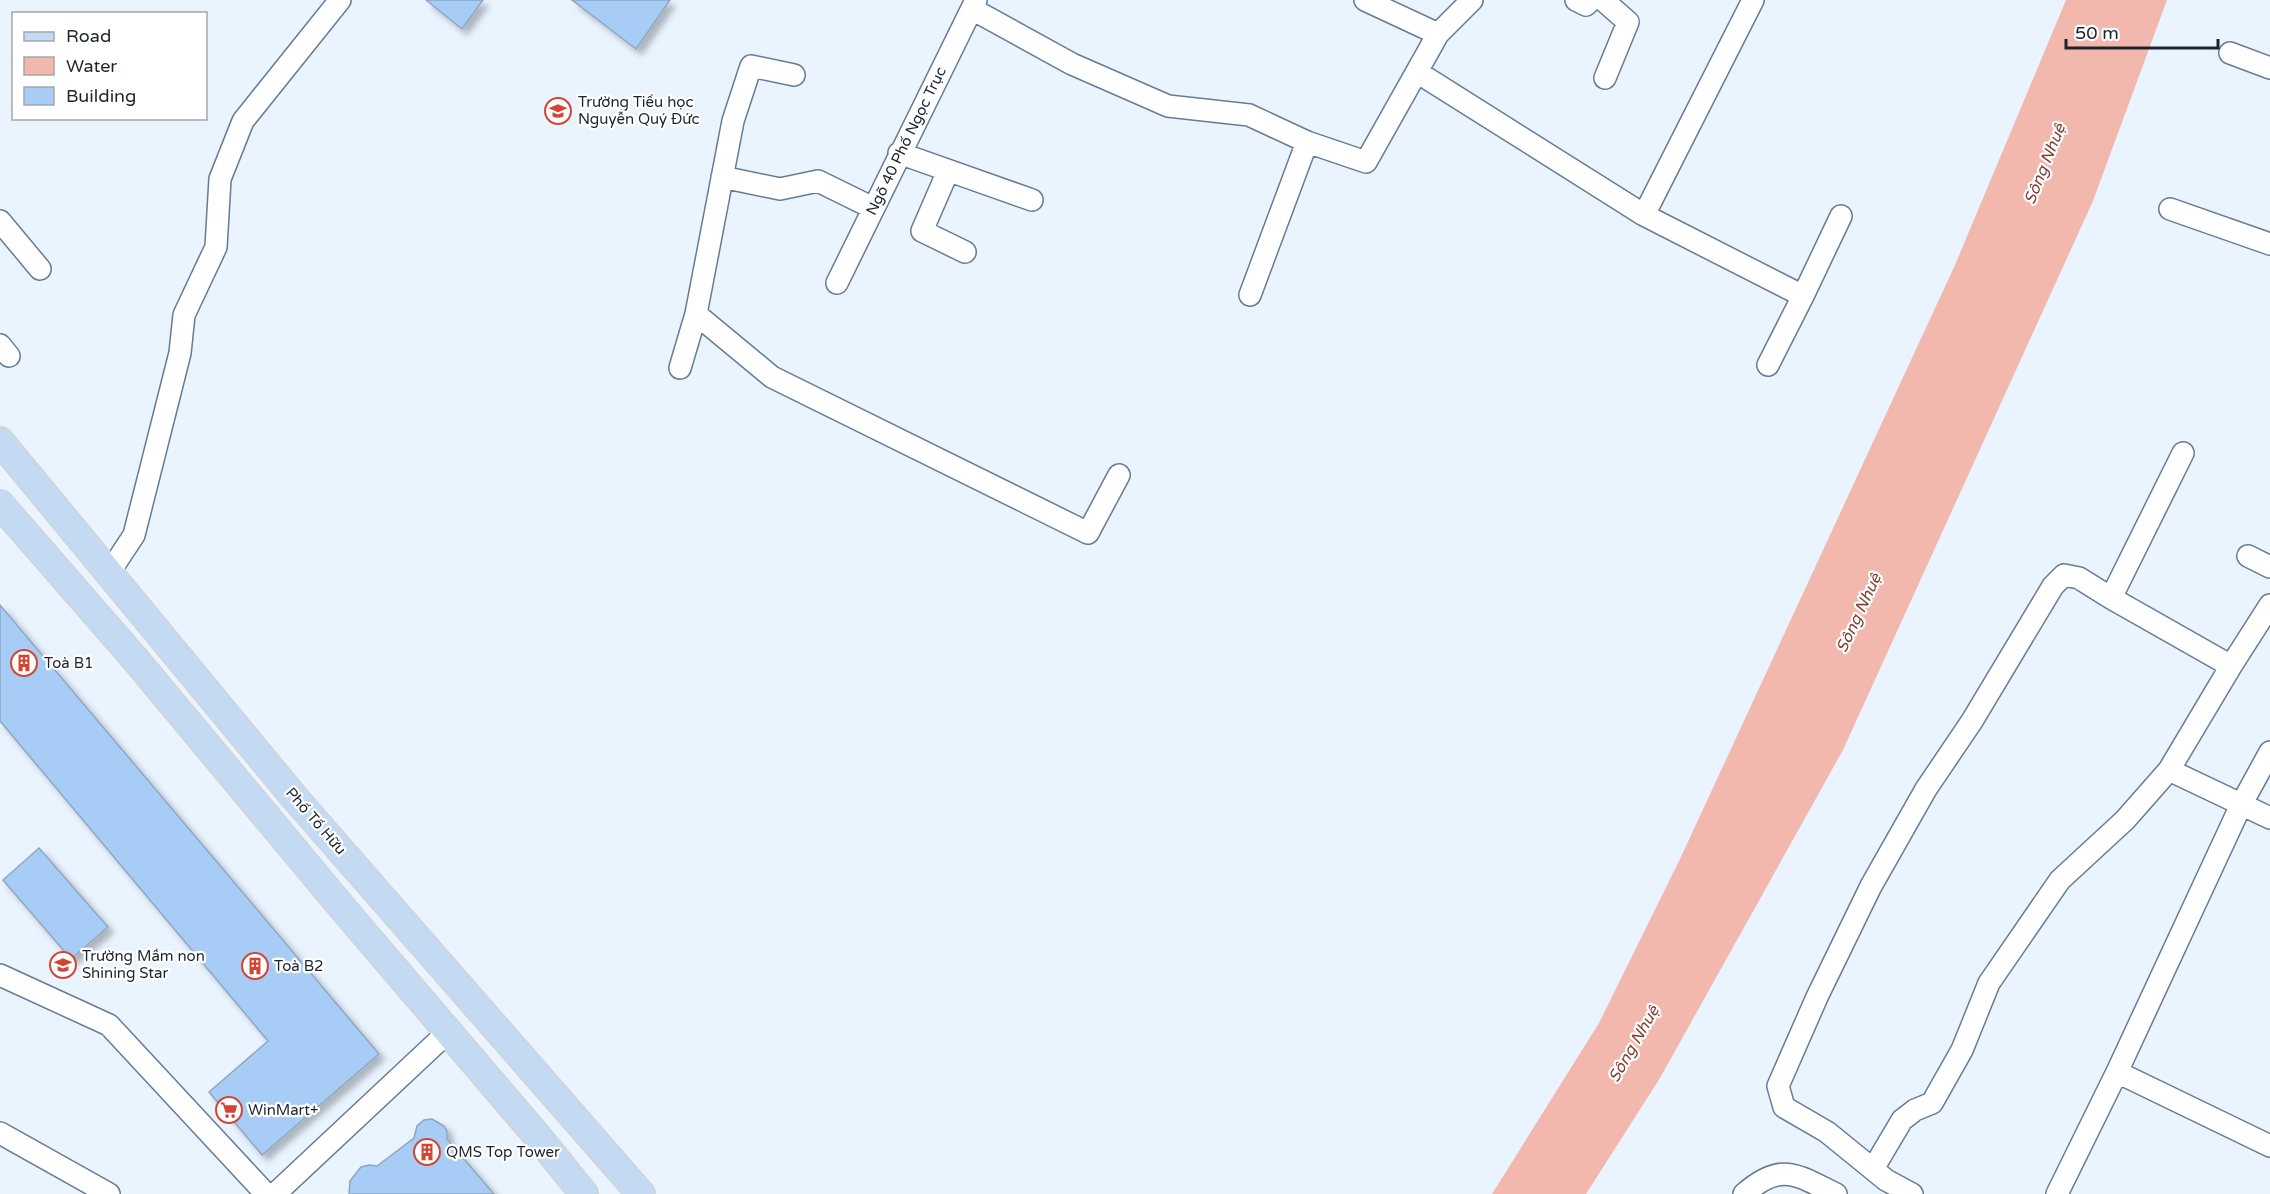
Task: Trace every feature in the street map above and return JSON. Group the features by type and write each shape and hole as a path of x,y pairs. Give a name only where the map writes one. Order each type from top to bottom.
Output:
{"main road":[{"name":"Phố Tố Hữu","path":"0,441 294,796 635,1192"},
{"path":"0,504 135,659 584,1194"},
{"path":"345,911 371,884"}],"street":[{"path":"109,573 134,535 180,353 184,315 216,247 220,179 243,121 340,0"},
{"path":"1365,0 1438,34"},
{"path":"974,4 1072,64 1168,106 1249,116 1306,142 1366,162 1438,34 1473,0"},
{"path":"1576,0 1587,5 1591,0"},
{"path":"1603,0 1635,28 1605,78"},
{"path":"1644,215 1753,0"},
{"name":"Ngõ 40 Phố Ngọc Trục","path":"837,283 974,4"},
{"path":"2230,53 2270,68"},
{"path":"680,368 696,314 733,121 751,66 794,75"},
{"path":"1417,72 1644,215 1803,296"},
{"path":"1250,295 1306,142"},
{"path":"899,153 1032,200"},
{"path":"948,171 922,231 965,252"},
{"path":"722,177 780,189 818,181 873,208"},
{"path":"2170,208 2270,244"},
{"path":"1768,365 1841,216"},
{"path":"0,221 40,269"},
{"path":"696,314 772,377 1088,533 1119,476"},
{"path":"2111,598 2183,453"},
{"path":"2248,556 2270,567"},
{"path":"1912,1194 1886,1180 1827,1132 1784,1107 1778,1086 1817,997 1871,886 1926,789 1972,721 2053,586 2064,574 2079,578 2230,666"},
{"path":"1873,1169 1902,1120 1915,1110 1932,1103 1962,1050 1989,983 2060,880 2125,820 2169,770 2230,666 2270,604"},
{"path":"2057,1194 2117,1072 2241,805 2270,752"},
{"path":"2169,770 2270,819"},
{"path":"0,975 109,1025 266,1194"},
{"path":"275,1194 448,1032"},
{"path":"2117,1072 2268,1140"},
{"path":"0,1133 109,1194"},
{"path":"1744,1194 1759,1181 1779,1174 1792,1173 1836,1194"}],"water":[{"name":"Sông Nhuệ","path":"2066,0 2167,0 2093,201 1843,750 1660,1078 1586,1194 1492,1194 1599,1023 1680,859 1955,265"}],"building":[{"path":"426,0 483,0 462,29"},
{"path":"572,0 670,0 636,49"},
{"path":"0,605 379,1054 262,1155 209,1092 268,1041 0,721"},
{"path":"39,848 108,927 71,959 3,880"},
{"name":"QMS Top Tower","path":"432,1119 444,1126 447,1139 494,1194 349,1194 350,1181 361,1167 377,1166 414,1138 417,1126 424,1120"}],"place":[{"name":"Trường Tiểu học Nguyễn Quý Đức","path":"558,111"},
{"name":"Toà B1","path":"24,663"},
{"name":"Trường Mầm non Shining Star","path":"63,965"},
{"name":"Toà B2","path":"255,966"},
{"name":"WinMart+","path":"229,1110"},
{"name":"QMS Top Tower","path":"427,1152"}]}
